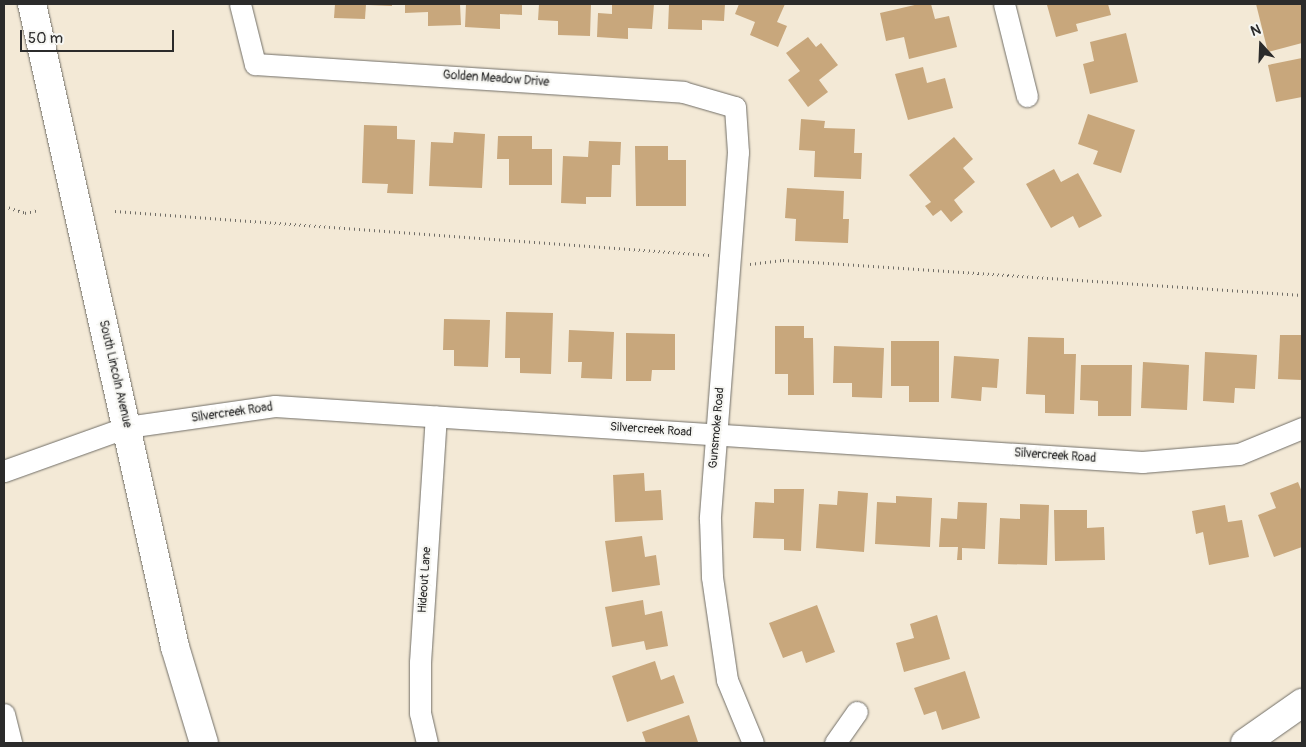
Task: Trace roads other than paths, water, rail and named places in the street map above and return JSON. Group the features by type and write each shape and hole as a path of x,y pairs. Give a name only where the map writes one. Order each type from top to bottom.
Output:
{"main road":[{"name":"South Lincoln Avenue","path":"32,4 175,647 204,743"},
{"path":"1246,743 1302,703"}],"street":[{"name":"Golden Meadow Drive","path":"240,4 255,64 683,92 735,107"},
{"path":"1004,4 1027,96"},
{"name":"Gunsmoke Road","path":"735,107 738,152 710,518 712,577 727,680 753,743"},
{"name":"Silvercreek Road","path":"4,471 127,426 275,406 1142,462 1239,454 1302,428"},
{"name":"Hideout Lane","path":"427,743 420,713 420,662 436,416"},
{"path":"835,743 857,712"},
{"path":"4,714 11,743"}]}
